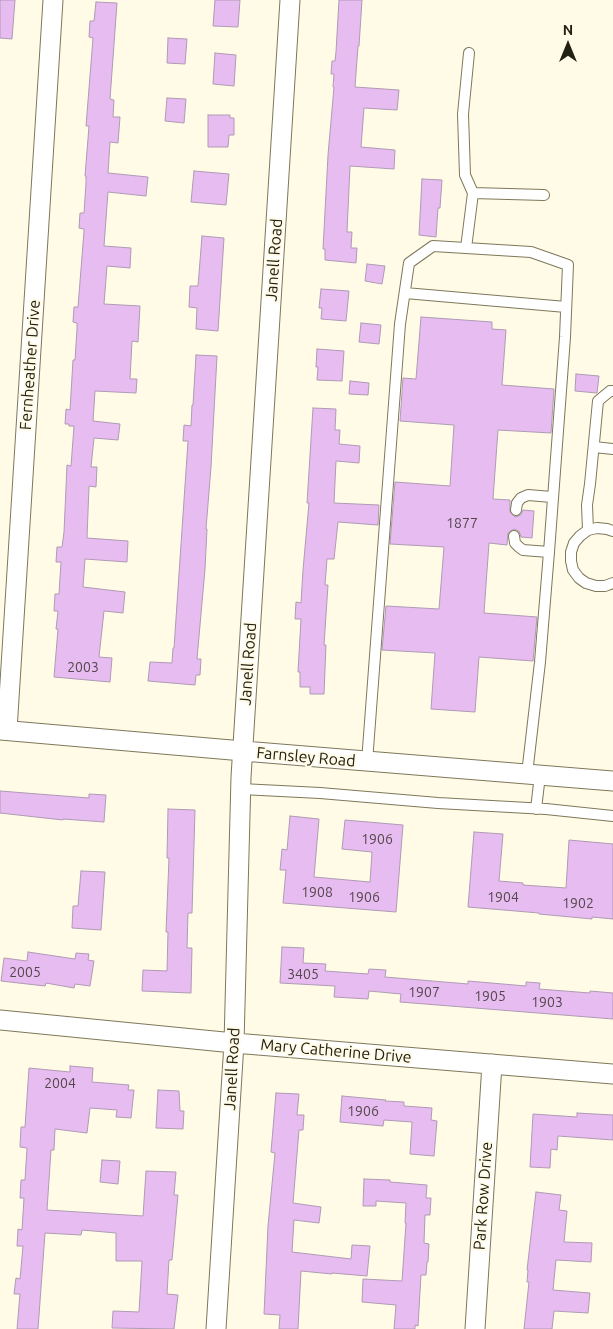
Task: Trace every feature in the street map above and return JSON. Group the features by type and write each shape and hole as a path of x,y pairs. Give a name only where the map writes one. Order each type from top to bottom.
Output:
{"street":[{"name":"Fernheather Drive","path":"4,730 53,0"},
{"name":"Janell Road","path":"216,1329 234,1043 243,751 290,0"},
{"name":"Farnsley Road","path":"4,730 367,762 613,781"},
{"name":"Mary Catherine Drive","path":"0,1020 234,1043 613,1074"},
{"name":"Park Row Drive","path":"475,1329 492,1064"}],"lane":[{"path":"466,248 473,192 465,175 463,114 469,53"},
{"path":"473,192 544,195"},
{"path":"367,762 400,324 409,263 433,246 530,252 568,265 540,662 534,775 536,808"},
{"path":"405,293 566,307"},
{"path":"588,530 587,505 598,401 610,391 613,392"},
{"path":"594,447 613,449"},
{"path":"516,510 517,503 521,498 528,496 552,497"},
{"path":"613,531 597,528 588,530 574,543 571,552 573,570 586,584 605,586 613,583"},
{"path":"514,536 515,543 523,550 549,552"},
{"path":"241,789 536,808 613,816"}],"building":[{"path":"0,0 15,0 12,39 0,38"},
{"path":"215,0 240,0 238,27 213,26"},
{"path":"339,0 362,0 355,87 399,90 397,110 364,108 361,147 395,150 394,169 350,166 347,232 352,232 351,248 357,248 356,263 325,260 325,249 323,249 334,87 334,74 331,74 332,61 335,61 336,52"},
{"path":"96,2 117,3 110,99 114,100 113,117 120,117 118,143 110,142 108,173 148,177 146,196 108,192 104,246 131,248 130,268 107,266 104,304 140,306 138,342 132,341 130,379 137,379 136,393 95,391 93,421 120,424 118,440 94,438 91,467 97,467 96,487 89,486 87,538 128,541 127,562 85,559 83,587 125,592 123,613 104,611 99,657 112,658 110,682 54,677 58,629 56,629 58,611 54,611 55,594 59,594 61,562 56,562 57,547 62,547 64,532 67,465 71,466 74,426 65,424 66,409 70,410 73,360 75,360 77,323 73,322 74,307 78,307 84,231 84,229 79,228 80,213 84,213 89,126 86,126 93,38 89,37 90,21 94,21"},
{"path":"168,38 187,39 185,64 167,63"},
{"path":"215,53 236,55 234,86 213,84"},
{"path":"167,98 186,99 184,123 165,121"},
{"path":"208,115 230,115 230,118 234,118 234,135 229,135 228,147 208,147"},
{"path":"194,171 229,174 226,205 191,202"},
{"path":"422,179 442,180 436,237 419,235"},
{"path":"202,236 224,238 218,331 196,329 197,308 189,307 190,286 198,286"},
{"path":"367,264 385,266 382,284 365,281"},
{"path":"321,289 349,291 346,321 321,319 322,308 319,308"},
{"path":"421,317 492,322 492,329 506,330 502,385 554,389 551,433 498,430 493,499 510,500 510,512 515,517 521,515 523,510 534,511 532,538 521,537 519,531 514,529 508,533 507,545 489,543 484,613 537,617 533,661 479,657 475,712 431,709 435,653 382,650 386,606 439,609 444,547 390,544 395,482 450,486 454,425 400,421 403,378 416,379"},
{"path":"361,323 381,325 379,344 359,342"},
{"path":"317,349 344,351 342,381 317,380"},
{"path":"196,355 217,356 205,569 197,659 201,659 200,675 196,675 195,685 148,681 150,662 172,663 188,441 183,441 184,425 191,426"},
{"path":"576,374 599,376 597,393 575,391"},
{"path":"350,381 369,383 368,395 349,394"},
{"path":"313,408 336,409 335,430 340,430 339,444 360,446 359,463 336,461 334,503 379,505 378,525 338,522 334,559 327,559 325,585 328,585 324,645 326,645 324,694 310,694 310,687 300,687 300,672 298,672 301,619 295,619 296,602 301,603 309,503 307,503"},
{"path":"0,791 89,798 89,794 106,795 104,822 63,820 0,813"},
{"path":"168,809 195,810 192,913 188,913 187,948 192,948 191,993 142,991 143,970 167,971"},
{"path":"290,816 319,819 314,877 370,882 372,852 342,849 345,820 403,825 396,912 283,903 286,870 280,870 282,849 287,850"},
{"path":"474,832 503,834 499,881 523,883 523,885 566,888 569,840 613,844 613,919 592,917 592,919 468,907"},
{"path":"81,871 105,872 101,930 72,928 73,906 78,906"},
{"path":"282,947 304,948 303,963 326,964 325,971 368,974 369,969 386,970 385,977 468,984 468,981 526,986 526,982 540,983 539,989 613,993 613,1019 400,1002 401,994 369,991 368,999 334,997 335,986 280,983"},
{"path":"28,952 75,959 76,953 89,954 88,960 94,961 90,986 75,984 74,988 46,983 45,986 1,981 4,958 27,961"},
{"path":"70,1066 93,1068 92,1082 129,1085 128,1090 134,1090 131,1118 116,1117 117,1110 90,1108 87,1133 55,1129 54,1150 51,1150 47,1210 143,1216 146,1171 176,1172 174,1195 178,1195 172,1260 169,1260 167,1294 178,1295 174,1329 112,1328 113,1311 139,1312 142,1261 116,1261 116,1233 82,1230 81,1235 45,1233 38,1329 17,1329 20,1294 14,1294 16,1278 20,1279 23,1246 17,1246 18,1229 22,1230 24,1198 20,1198 21,1180 25,1180 27,1148 20,1147 21,1127 25,1127 29,1068 70,1072"},
{"path":"158,1090 179,1091 180,1111 184,1111 183,1129 156,1128"},
{"path":"276,1093 299,1094 297,1115 304,1115 303,1130 299,1130 293,1203 321,1207 319,1223 294,1220 292,1252 351,1259 352,1245 370,1246 367,1276 301,1271 298,1329 279,1329 280,1315 264,1314 268,1226 275,1153 271,1152"},
{"path":"342,1096 404,1102 404,1106 432,1108 431,1120 437,1121 434,1156 410,1154 412,1122 384,1120 383,1126 340,1122"},
{"path":"577,1113 613,1115 613,1140 558,1136 557,1150 551,1149 550,1168 530,1167 533,1114 577,1117"},
{"path":"102,1160 120,1161 118,1184 100,1182"},
{"path":"364,1179 427,1185 426,1198 431,1198 430,1215 425,1215 424,1243 429,1244 428,1262 426,1275 421,1275 418,1326 415,1325 415,1329 394,1329 396,1305 362,1302 363,1279 402,1281 406,1223 406,1203 376,1201 376,1206 363,1206"},
{"path":"536,1192 561,1195 559,1210 567,1211 564,1242 592,1243 591,1262 556,1260 553,1290 590,1293 588,1313 554,1311 552,1329 524,1329 529,1282 527,1282 527,1270"}]}
